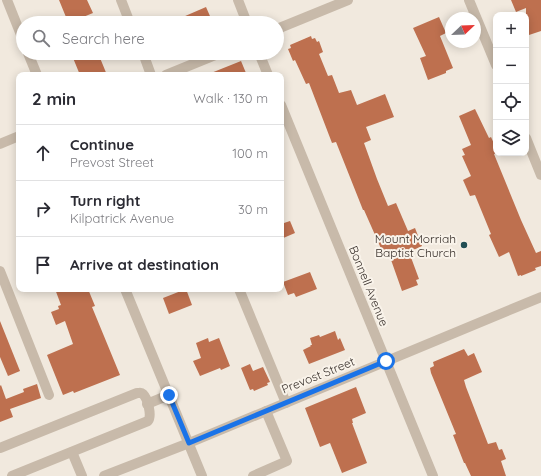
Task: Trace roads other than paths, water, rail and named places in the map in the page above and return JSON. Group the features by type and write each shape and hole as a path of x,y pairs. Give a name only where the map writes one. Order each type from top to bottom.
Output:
{"street":[{"path":"6,0 16,24"},
{"path":"121,0 127,16"},
{"path":"238,0 244,16"},
{"path":"284,26 348,0"},
{"path":"469,0 493,58"},
{"path":"31,60 36,72"},
{"path":"145,60 150,72"},
{"path":"173,72 203,60"},
{"path":"263,60 267,72"},
{"name":"Bonnell Avenue","path":"284,113 433,476"},
{"path":"0,144 16,137"},
{"path":"529,145 541,175"},
{"path":"0,271 49,395"},
{"path":"126,292 202,476"},
{"path":"240,292 286,403"},
{"name":"Prevost Street","path":"104,476 189,443 541,297"},
{"path":"0,448 137,393 141,392 144,395 151,414 151,418 148,421 12,476"},
{"path":"147,404 169,395"},
{"path":"253,476 287,461 266,411"},
{"path":"72,452 82,476"}],"place":[{"name":"Mount Morriah Baptist Church","path":"464,245"}]}
